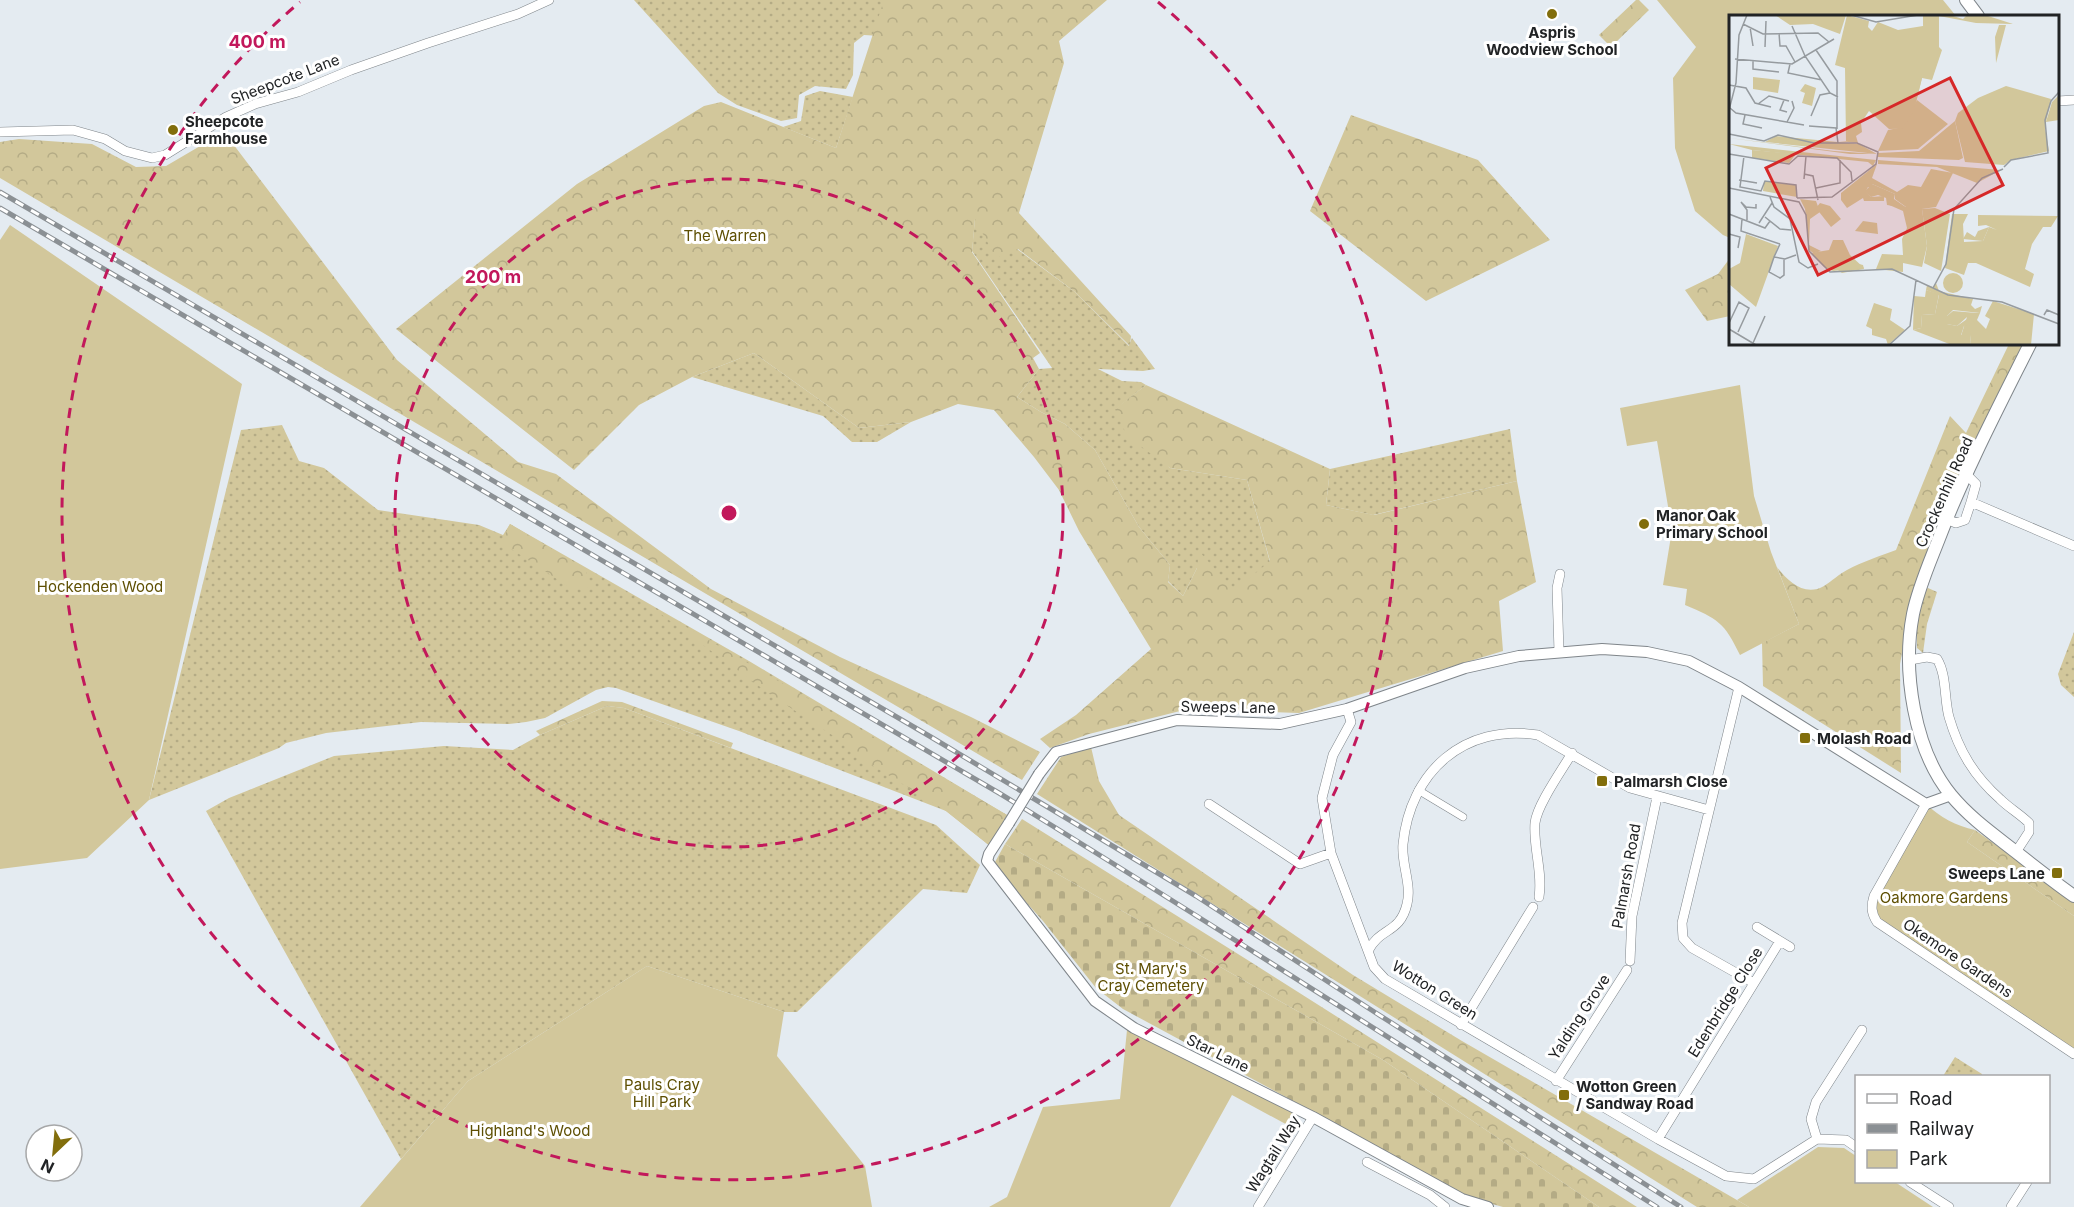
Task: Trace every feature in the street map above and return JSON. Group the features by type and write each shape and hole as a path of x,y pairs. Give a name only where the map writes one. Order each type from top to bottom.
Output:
{"main road":[{"path":"1966,0 1977,15"},
{"name":"Crockenhill Road","path":"2030,345 1946,519 1916,603 1910,660 1919,731 1928,758 1951,795 1983,827 2074,896"}],"street":[{"name":"Sheepcote Lane","path":"0,132 74,130 105,139 125,151 152,158 165,155 226,117 255,104 298,92 351,70 519,14 549,0"},
{"path":"2059,101 2074,100"},
{"path":"1946,519 1956,523 1965,520 1977,484 1967,475"},
{"path":"1971,502 2074,546"},
{"path":"1559,652 1557,588 1560,574"},
{"name":"Sweeps Lane","path":"987,861 989,854 1039,774 1056,752 1177,720 1280,724 1347,709 1465,668 1520,656 1602,649 1647,652 1689,662 1738,687 1926,804"},
{"path":"1910,660 1927,657 1937,659 1942,667 1949,715 1961,752 1987,788 2029,823 2029,832 2016,852"},
{"path":"1738,687 1683,923 1683,938 1692,948 1754,983"},
{"name":"Wotton Green","path":"1347,709 1351,722 1333,755 1322,798 1331,853 1374,967 1384,979 1556,1081 1726,1176 1754,1179 1817,1139"},
{"path":"1368,951 1373,941 1401,921 1408,902 1403,846 1410,807 1418,790 1433,768 1452,752 1473,741 1502,733 1520,732 1538,735 1629,788 1709,810"},
{"path":"1539,897 1541,886 1535,824 1538,813 1572,753"},
{"path":"1418,790 1464,817"},
{"path":"1926,804 1951,795"},
{"name":"Palmarsh Road","path":"1629,965 1632,916 1657,797"},
{"path":"1209,804 1300,864 1331,853"},
{"name":"Okemore Gardens","path":"1926,804 1874,896 1871,910 1873,916 1877,922 2074,1054"},
{"name":"Star Lane","path":"987,861 1095,1001 1134,1028 1313,1117 1462,1199 1488,1207"},
{"path":"1461,1025 1533,907"},
{"name":"Edenbridge Close","path":"1757,927 1790,947"},
{"name":"Edenbridge Close","path":"1658,1139 1780,941"},
{"name":"Yalding Grove","path":"1556,1081 1629,965"},
{"path":"1855,1146 1846,1140 1817,1139 1811,1119 1816,1102 1862,1030"},
{"name":"Wagtail Way","path":"1258,1207 1313,1117"},
{"path":"1367,1162 1430,1195 1445,1207"},
{"path":"1912,1183 1949,1207"},
{"path":"2011,1207 2026,1183"}],"green space":[{"path":"634,0 893,0 881,36 864,35 854,43 853,75 846,89 815,86 799,95 797,118 781,121 737,105 718,93"},
{"name":"The Warren","path":"884,0 1107,0 1059,41 1064,63 1019,213 1131,336 1130,346 1075,292 1018,249 996,258 975,219 972,252 1040,353 1033,358 1039,369 1017,397 1065,424 1095,450 1139,527 1170,565 1168,582 1183,596 1197,568 1199,551 1234,591 1270,561 1247,480 1170,468 1127,436 1115,409 1146,385 1330,469 1326,505 1374,515 1517,481 1536,582 1499,601 1503,651 1299,713 1188,709 1089,734 1050,748 1040,739 1076,715 1151,649 1079,531 1059,490 994,410 958,404 911,422 859,428 754,353 692,377 639,405 574,470 396,329 577,184 704,106 721,102 836,148"},
{"path":"1636,0 1639,0 1649,10 1611,47 1599,35"},
{"path":"1657,0 1943,0 1955,15 1729,15 1729,238 1695,211 1675,148 1673,78 1696,47"},
{"path":"820,91 853,97 836,148 783,127 801,121 805,96"},
{"path":"1351,115 1478,160 1550,240 1426,301 1310,211"},
{"path":"224,132 397,360 518,462 556,474 711,589 840,657 971,717 1040,752 1022,780 0,178 0,142 19,139 92,144 136,167 166,166"},
{"path":"975,218 1075,292 1129,346 1132,338 1155,369 1143,371 1098,369 1122,381 1141,382 1146,385 1116,409 1170,468 1247,480 1270,562 1234,592 1197,568 1183,596 1168,581 1170,565 1139,527 1095,450 1065,424 1017,397 1039,369 1052,368 972,251"},
{"name":"Hockenden Wood","path":"10,225 242,384 149,800 87,858 0,869 0,240"},
{"path":"1729,259 1729,316 1707,321 1685,290 1718,274"},
{"path":"2009,345 2023,345 1910,607 1900,664 1901,773 1763,686 1762,643 1799,624 1777,567 1792,583 1804,589 1817,589 1853,567 1896,550 1950,416 1966,433"},
{"path":"754,353 859,428 911,422 877,442 852,442 823,416 692,377"},
{"path":"1740,385 1754,496 1771,552 1799,624 1740,655 1719,623 1685,605 1687,589 1663,585 1672,530 1657,441 1627,446 1620,408"},
{"path":"282,425 299,461 324,468 378,510 479,525 503,535 510,524 749,661 1007,815 990,846 946,811 739,731 608,687 596,690 545,718 526,722 509,724 421,722 326,733 286,743 279,748 149,800 241,430"},
{"path":"1510,429 1517,481 1373,515 1326,505 1330,469"},
{"path":"510,524 586,569 588,587 572,589 501,542"},
{"path":"1928,588 1937,592 1927,624 1923,653 1917,648 1917,624 1924,590"},
{"path":"647,604 1007,815 990,846 946,811 872,765 832,735 771,695"},
{"path":"2074,632 2074,697 2061,685 2058,674"},
{"path":"602,701 622,702 733,743 731,748 624,708 607,706 540,735 536,731"},
{"path":"607,706 624,708 936,825 980,865 967,893 923,889 797,1012 784,1012 647,966 468,1081 401,1159 206,811 229,798 334,756 444,746 513,750 540,735"},
{"path":"1091,747 1099,781 1119,815 1353,975 1462,1041 1749,1207 1697,1207 1037,794 1061,757"},
{"name":"Oakmore Gardens","path":"1926,804 1949,820 1975,830 1967,842 2074,916 2074,1054 1877,922 1872,903"},
{"path":"1022,819 1637,1207 1599,1207 1383,1060 1005,844"},
{"path":"1975,830 2074,901 2074,916 1967,842"},
{"name":"St. Mary's Cray Cemetery","path":"1005,844 1383,1060 1599,1207 1503,1207 1464,1196 1123,1009 1096,988 995,862"},
{"name":"Pauls Cray Hill Park","path":"647,966 784,1012 777,1056 865,1166 872,1207 360,1207 468,1081"},
{"path":"1127,1030 1293,1113 1293,1128 1232,1095 1170,1207 989,1207 1007,1197 1043,1107 1120,1099"},
{"path":"1955,1057 1982,1074 1982,1075 1944,1075"},
{"path":"1818,1147 1844,1148 1855,1155 1855,1183 1897,1183 1933,1207 1749,1207 1737,1200"}],"railway":[{"path":"0,192 931,737 1196,896 1681,1207"},
{"path":"0,208 999,793 1657,1207"}],"place":[{"name":"Aspris Woodview School","path":"1552,14"},
{"name":"Sheepcote Farmhouse","path":"173,130"},
{"name":"Manor Oak Primary School","path":"1644,524"},
{"name":"Molash Road","path":"1805,738"},
{"name":"Palmarsh Close","path":"1602,781"},
{"name":"Sweeps Lane","path":"2057,873"},
{"name":"Wotton Green / Sandway Road","path":"1564,1095"}],"park label":[{"name":"Highland's Wood","path":"530,1130"}]}
